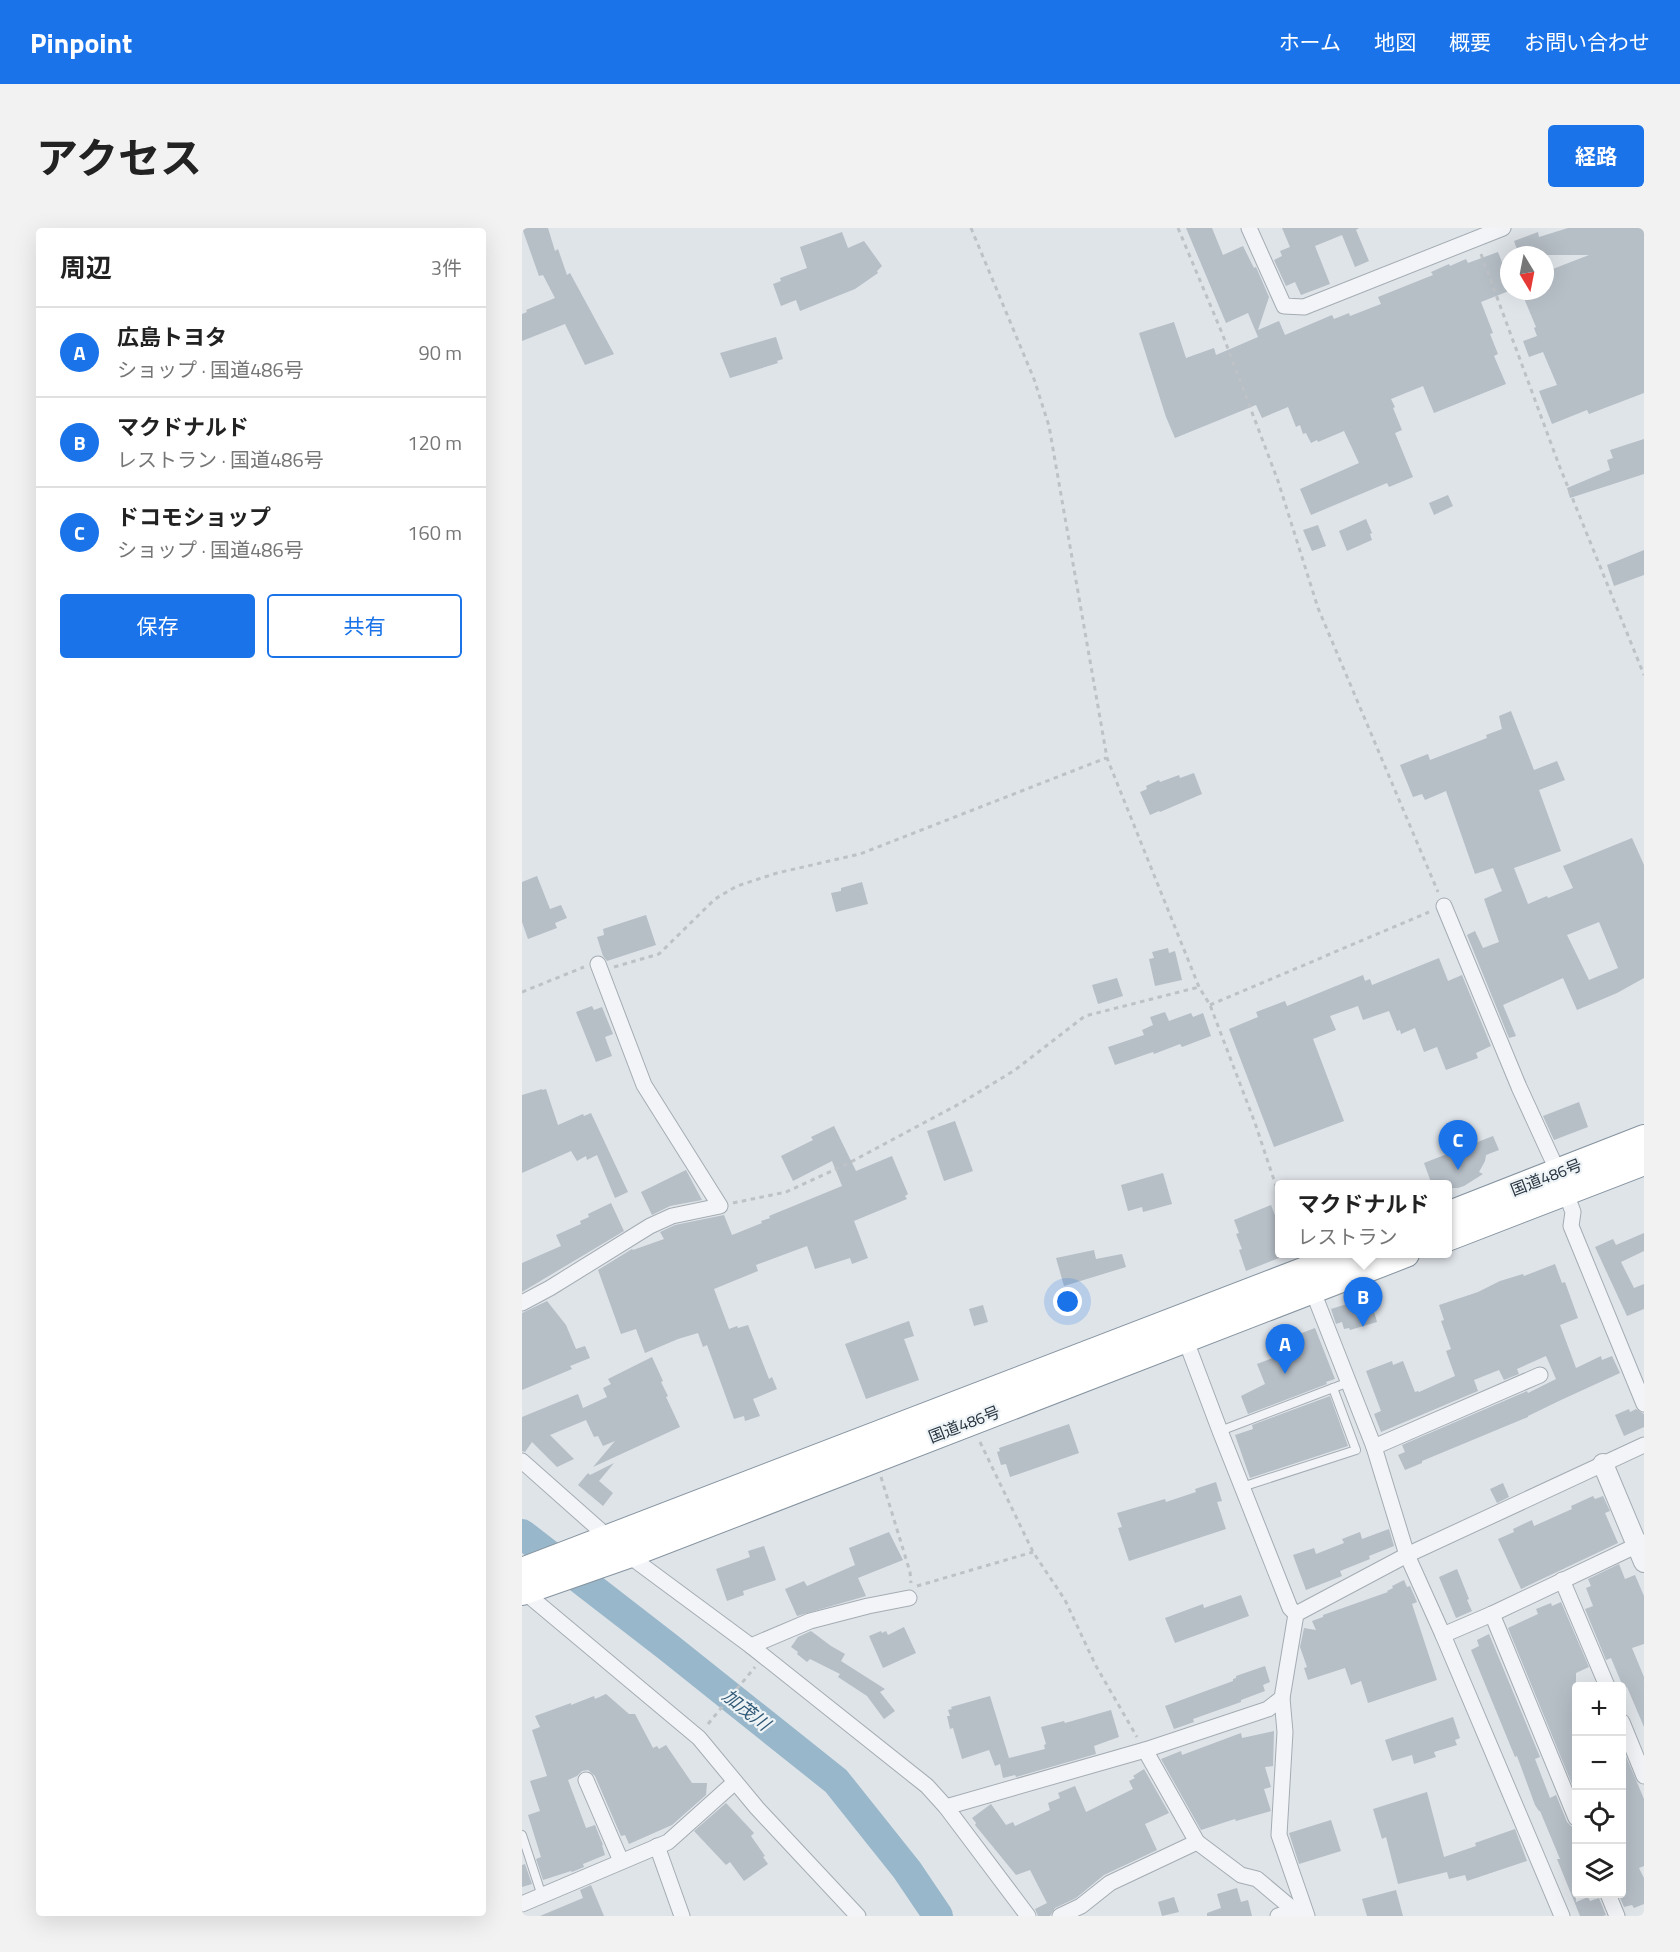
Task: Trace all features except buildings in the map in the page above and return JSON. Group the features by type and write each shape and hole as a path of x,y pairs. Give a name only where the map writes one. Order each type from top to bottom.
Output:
{"highway":[{"name":"国道486号","path":"1452,1236 1562,1182 1644,1138"},
{"name":"国道486号","path":"1452,1214 1562,1182 1644,1162"},
{"name":"国道486号","path":"1308,1280 1341,1258"},
{"name":"国道486号","path":"522,1586 619,1546 1308,1280 1391,1258"},
{"name":"国道486号","path":"619,1546 876,1459 1182,1329"}],"street":[{"path":"1249,228 1284,306 1304,307 1503,228"},
{"path":"1444,906 1519,1087 1562,1182 1573,1212 1571,1226 1644,1404"},
{"path":"522,1303 650,1226 672,1216 720,1206 644,1085 598,964"},
{"path":"1308,1280 1374,1447 1407,1555 1562,1916"},
{"path":"1182,1329 1242,1488 1290,1608 1296,1614"},
{"path":"1374,1447 1540,1375"},
{"path":"1296,1614 1407,1555 1644,1445"},
{"path":"522,1461 619,1546 752,1646 927,1786 946,1807 1028,1916"},
{"path":"1443,1635 1562,1580 1642,1550 1603,1464"},
{"path":"1562,1580 1605,1682"},
{"path":"522,1586 699,1738 765,1816 858,1916"},
{"path":"752,1646 810,1621 909,1598"},
{"path":"1296,1614 1282,1698 1285,1732 1279,1835 1302,1911"},
{"path":"1492,1614 1572,1808"},
{"path":"946,1807 1145,1750 1268,1709 1282,1698"},
{"path":"1626,1732 1644,1776"},
{"path":"1145,1750 1197,1842 1241,1875 1257,1879 1302,1911"},
{"path":"586,1780 621,1861"},
{"path":"525,1908 542,1896 668,1842 735,1782"},
{"path":"1060,1916 1081,1906 1110,1883 1197,1842"},
{"path":"657,1846 682,1916"},
{"path":"1610,1898 1617,1916"},
{"path":"1278,1916 1302,1911"}],"lane":[{"path":"1220,1431 1349,1382"},
{"path":"1242,1488 1356,1450 1333,1388"},
{"path":"522,1835 542,1896"}],"path":[{"path":"971,228 1034,379 1049,426 1107,758 1199,987 1210,1005 1275,1183"},
{"path":"1178,228 1222,333 1278,481 1317,608 1444,906 1210,1005"},
{"path":"1475,238 1559,465 1644,675"},
{"path":"522,992 589,965 598,964 610,968 659,954 715,898 738,886 777,873 860,854 1107,758"},
{"path":"720,1206 786,1192 847,1164 961,1103 1015,1070 1084,1016 1199,987"},
{"path":"970,1421 1033,1552 1065,1600 1096,1666 1145,1750"},
{"path":"876,1459 910,1572 911,1588 1033,1552"},
{"path":"705,1729 754,1669"}],"waterway":[{"name":"加茂川","path":"522,1534 836,1781 907,1870 938,1916"}],"place":[{"name":"ドコモショップ","path":"1458,1170"},
{"name":"マクドナルド","path":"1363,1327"},
{"name":"広島トヨタ","path":"1285,1374"}]}
